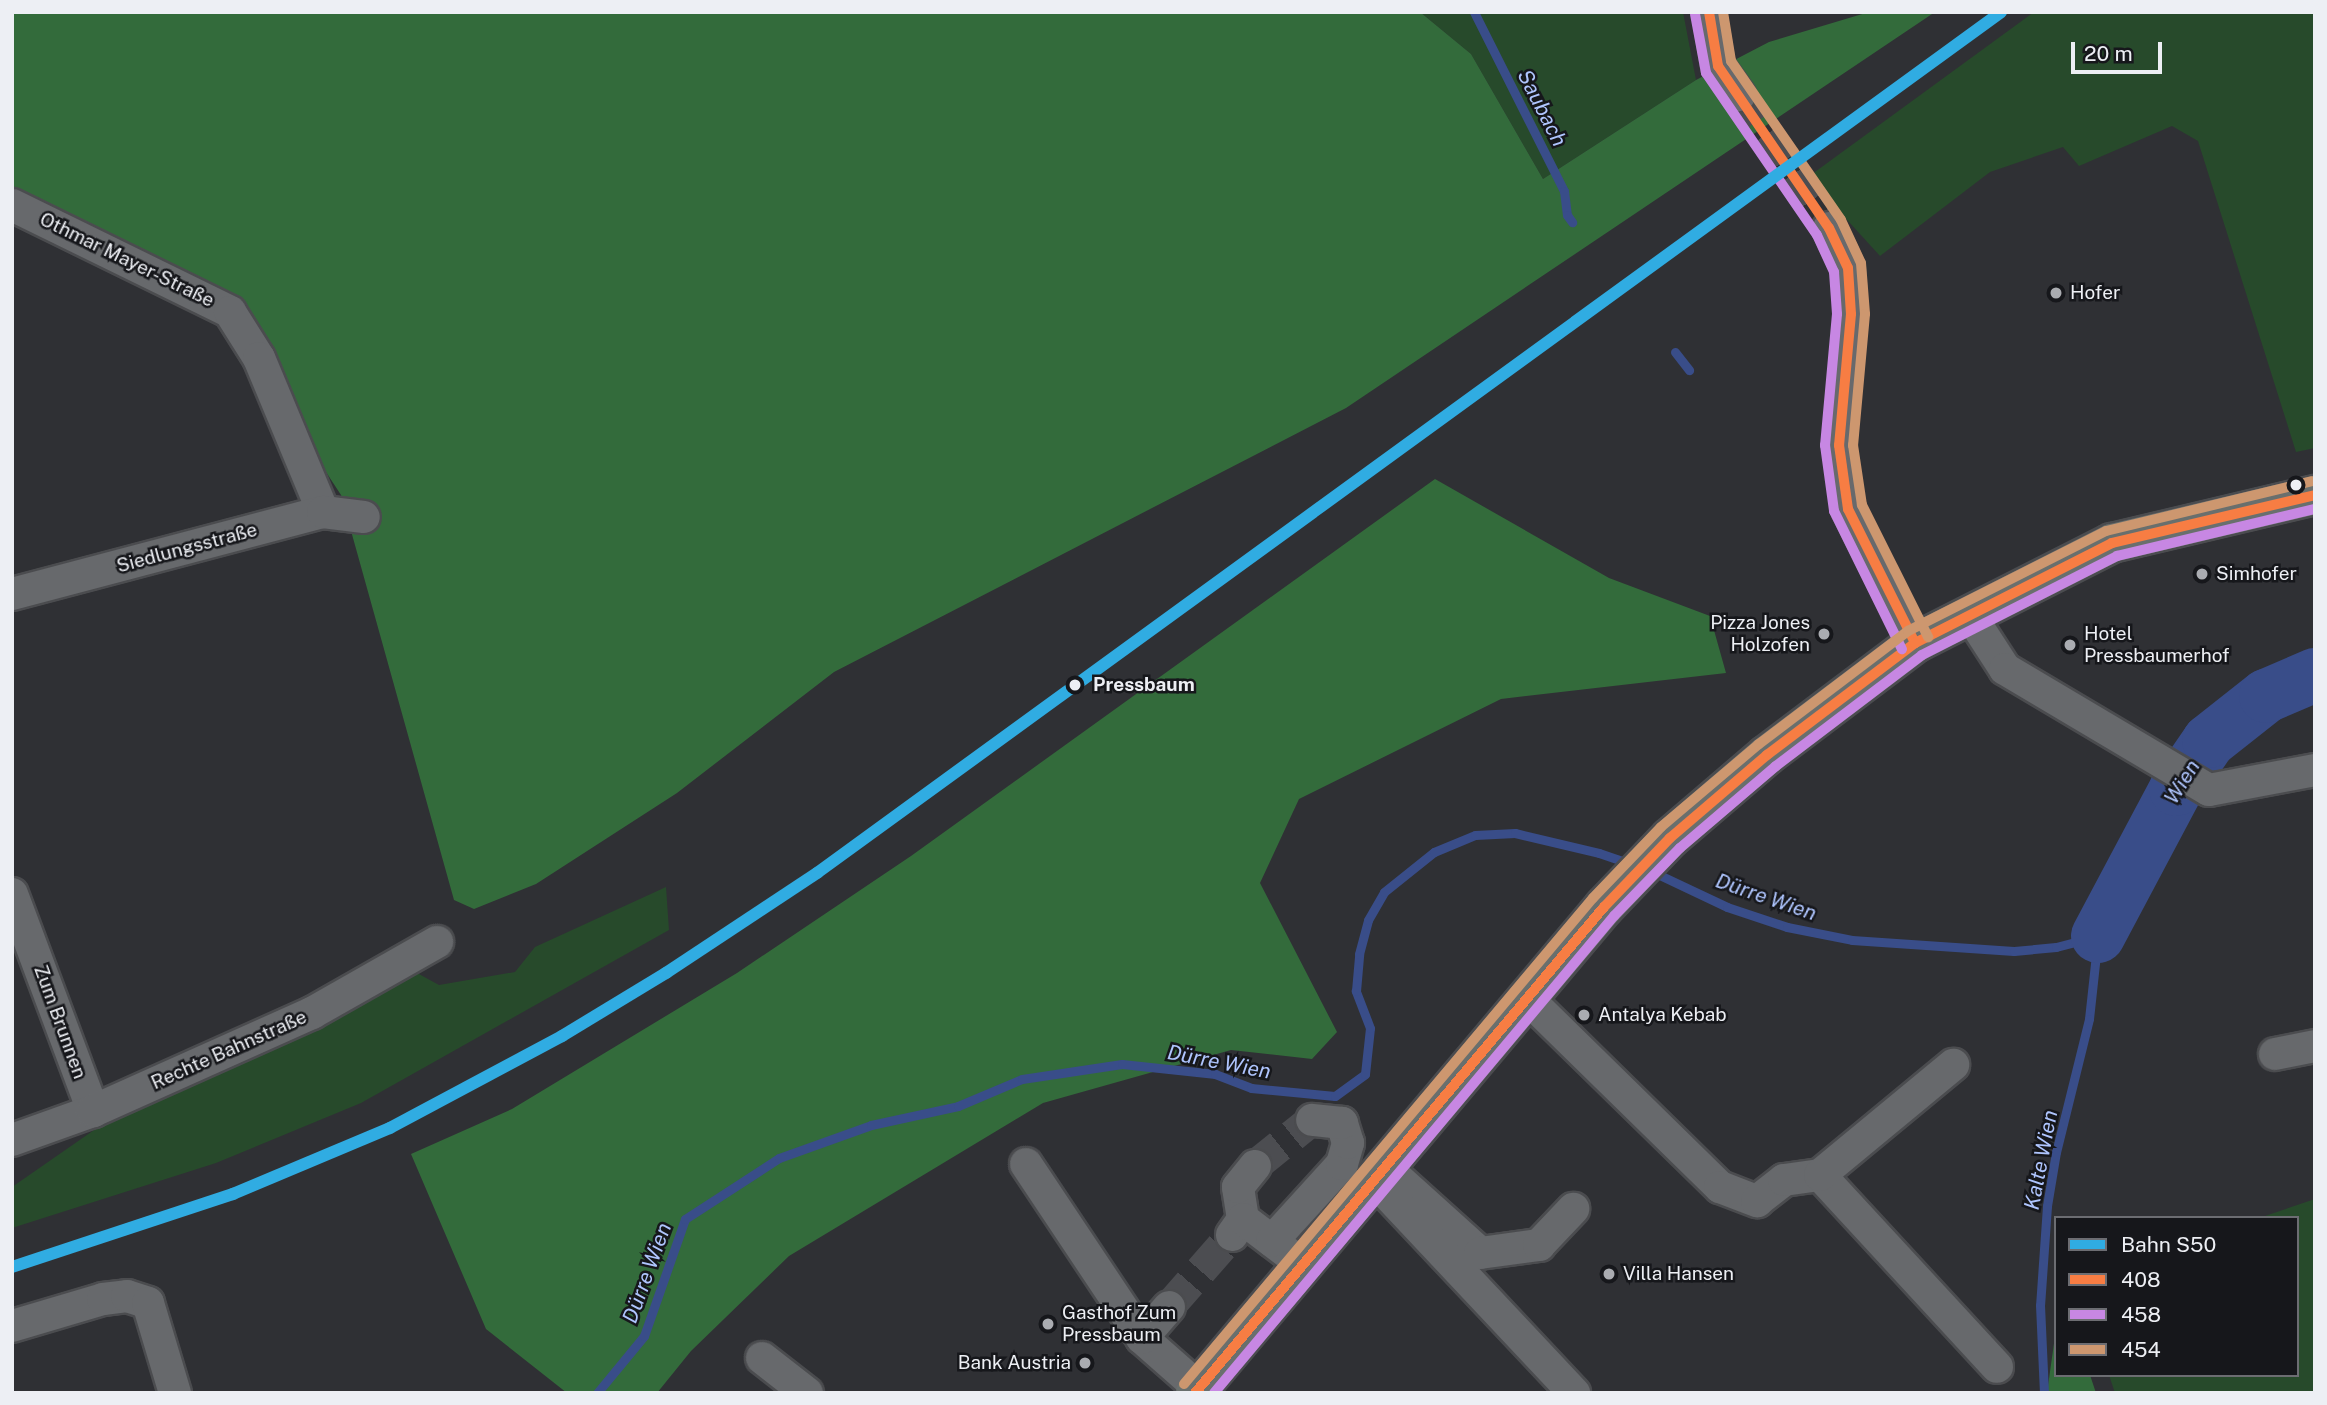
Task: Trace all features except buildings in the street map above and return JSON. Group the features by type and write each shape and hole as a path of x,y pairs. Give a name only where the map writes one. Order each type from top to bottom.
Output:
{"main road":[{"path":"1197,1390 1604,907 1670,838 1767,755 1915,643 2112,543 2315,495"}],"street":[{"path":"1713,13 1718,66 1739,95"},
{"name":"Othmar Mayer-Straße","path":"12,205 230,312 259,358 323,512"},
{"path":"1829,228 1848,268 1851,314 1839,445 1848,509 1915,643"},
{"name":"Siedlungsstraße","path":"12,594 323,512 364,517"},
{"path":"1970,615 2005,668 2163,760 2209,790 2315,770"},
{"name":"Zum Brunnen","path":"12,894 93,1111"},
{"name":"Rechte Bahnstraße","path":"12,1140 93,1111 312,1013 437,942"},
{"path":"1526,997 1720,1187 1757,1201 1784,1180 1820,1174 1953,1065"},
{"path":"2275,1054 2315,1046"},
{"path":"1272,1241 1342,1164 1348,1143 1342,1123 1312,1119"},
{"path":"1026,1164 1142,1338 1197,1390"},
{"path":"1255,1166 1238,1187 1237,1227 1272,1241 1304,1265"},
{"path":"1820,1174 1997,1367"},
{"path":"1380,1175 1480,1253 1539,1245 1573,1209"},
{"path":"1380,1175 1574,1393"},
{"path":"12,1326 103,1299 127,1296 148,1303 175,1393"},
{"path":"1142,1338 1169,1307"},
{"path":"762,1358 807,1393"}],"green space":[{"path":"12,12 1420,12 1471,54 1543,179 1696,80 1769,42 1869,12 1935,12 1346,408 834,672 677,793 536,884 474,909 454,900 341,495 224,316 12,195"},
{"path":"1420,12 1683,12 1696,80 1543,179 1471,54"},
{"path":"2034,12 2315,12 2315,448 2296,452 2198,141 2172,126 2079,166 2063,147 1990,172 1880,256 1808,177"},
{"path":"1435,479 1609,578 1710,616 1726,673 1501,699 1299,799 1260,883 1337,1032 1312,1059 1231,1050 1043,1103 789,1256 691,1351 657,1393 567,1393 486,1329 411,1154 512,1109 737,973 911,856"},
{"path":"666,887 669,930 361,1103 216,1163 12,1228 12,1187 97,1128 318,1030 417,973 439,985 515,972 535,947"},
{"path":"2315,1199 2315,1393 2115,1393 2110,1377 2299,1377 2299,1216 2265,1216"},
{"path":"2054,1343 2054,1377 2091,1377 2096,1393 2047,1393"}],"waterway":[{"name":"Saubach","path":"1474,12 1564,191 1567,215 1572,222"},
{"name":"Saubach","path":"1675,352 1689,370"},
{"name":"Wien","path":"2098,936 2176,789 2209,741 2266,696 2315,675"},
{"name":"Dürre Wien","path":"597,1393 644,1336 685,1219 779,1158 871,1125 958,1106 1022,1079 1122,1064 1215,1074 1251,1088 1335,1096 1365,1074 1370,1028 1356,991 1359,954 1368,920 1384,892 1434,852 1475,835 1515,833 1599,853 1631,864"},
{"name":"Dürre Wien","path":"1651,871 1727,907 1787,927 1852,940 2014,951 2056,947 2098,936 2089,1019 2056,1152 2047,1206 2040,1305 2044,1393"}],"tunnel":[{"path":"1739,95 1829,228"},
{"path":"1255,1166 1312,1120"},
{"path":"1169,1307 1232,1235"}],"rail line":[{"name":"S50","path":"12,1267 233,1194 390,1128 562,1036 666,973 817,873 2001,12"}],"transit line":[{"name":"408","path":"1709,12 1718,66 1829,228 1848,268 1851,314 1839,445 1848,509 1915,643"},
{"name":"454","path":"1723,12 1731,61 1841,220 1861,263 1865,314 1853,445 1862,505 1928,637"},
{"name":"458","path":"1695,14 1706,73 1817,235 1834,272 1837,314 1825,445 1834,511 1902,649"},
{"name":"454","path":"1184,1384 1593,898 1661,827 1759,744 1908,631 2106,531 2312,481"},
{"name":"408","path":"1195,1393 1604,907 1670,838 1767,755 1915,643 2112,543 2315,495"},
{"name":"458","path":"1214,1393 1614,916 1680,848 1776,766 1922,655 2117,556 2315,509"}],"place":[{"name":"Hofer","path":"2056,293"},
{"name":"Simhofer","path":"2202,574"},
{"name":"Pizza Jones Holzofen","path":"1824,634"},
{"name":"Hotel Pressbaumerhof","path":"2070,645"},
{"name":"Pressbaum","path":"1075,685"},
{"name":"Antalya Kebab","path":"1584,1015"},
{"name":"Villa Hansen","path":"1609,1274"},
{"name":"Gasthof Zum Pressbaum","path":"1048,1324"},
{"name":"Bank Austria","path":"1085,1363"}],"water label":[{"name":"Kalte Wien","path":"2041,1160"}]}
